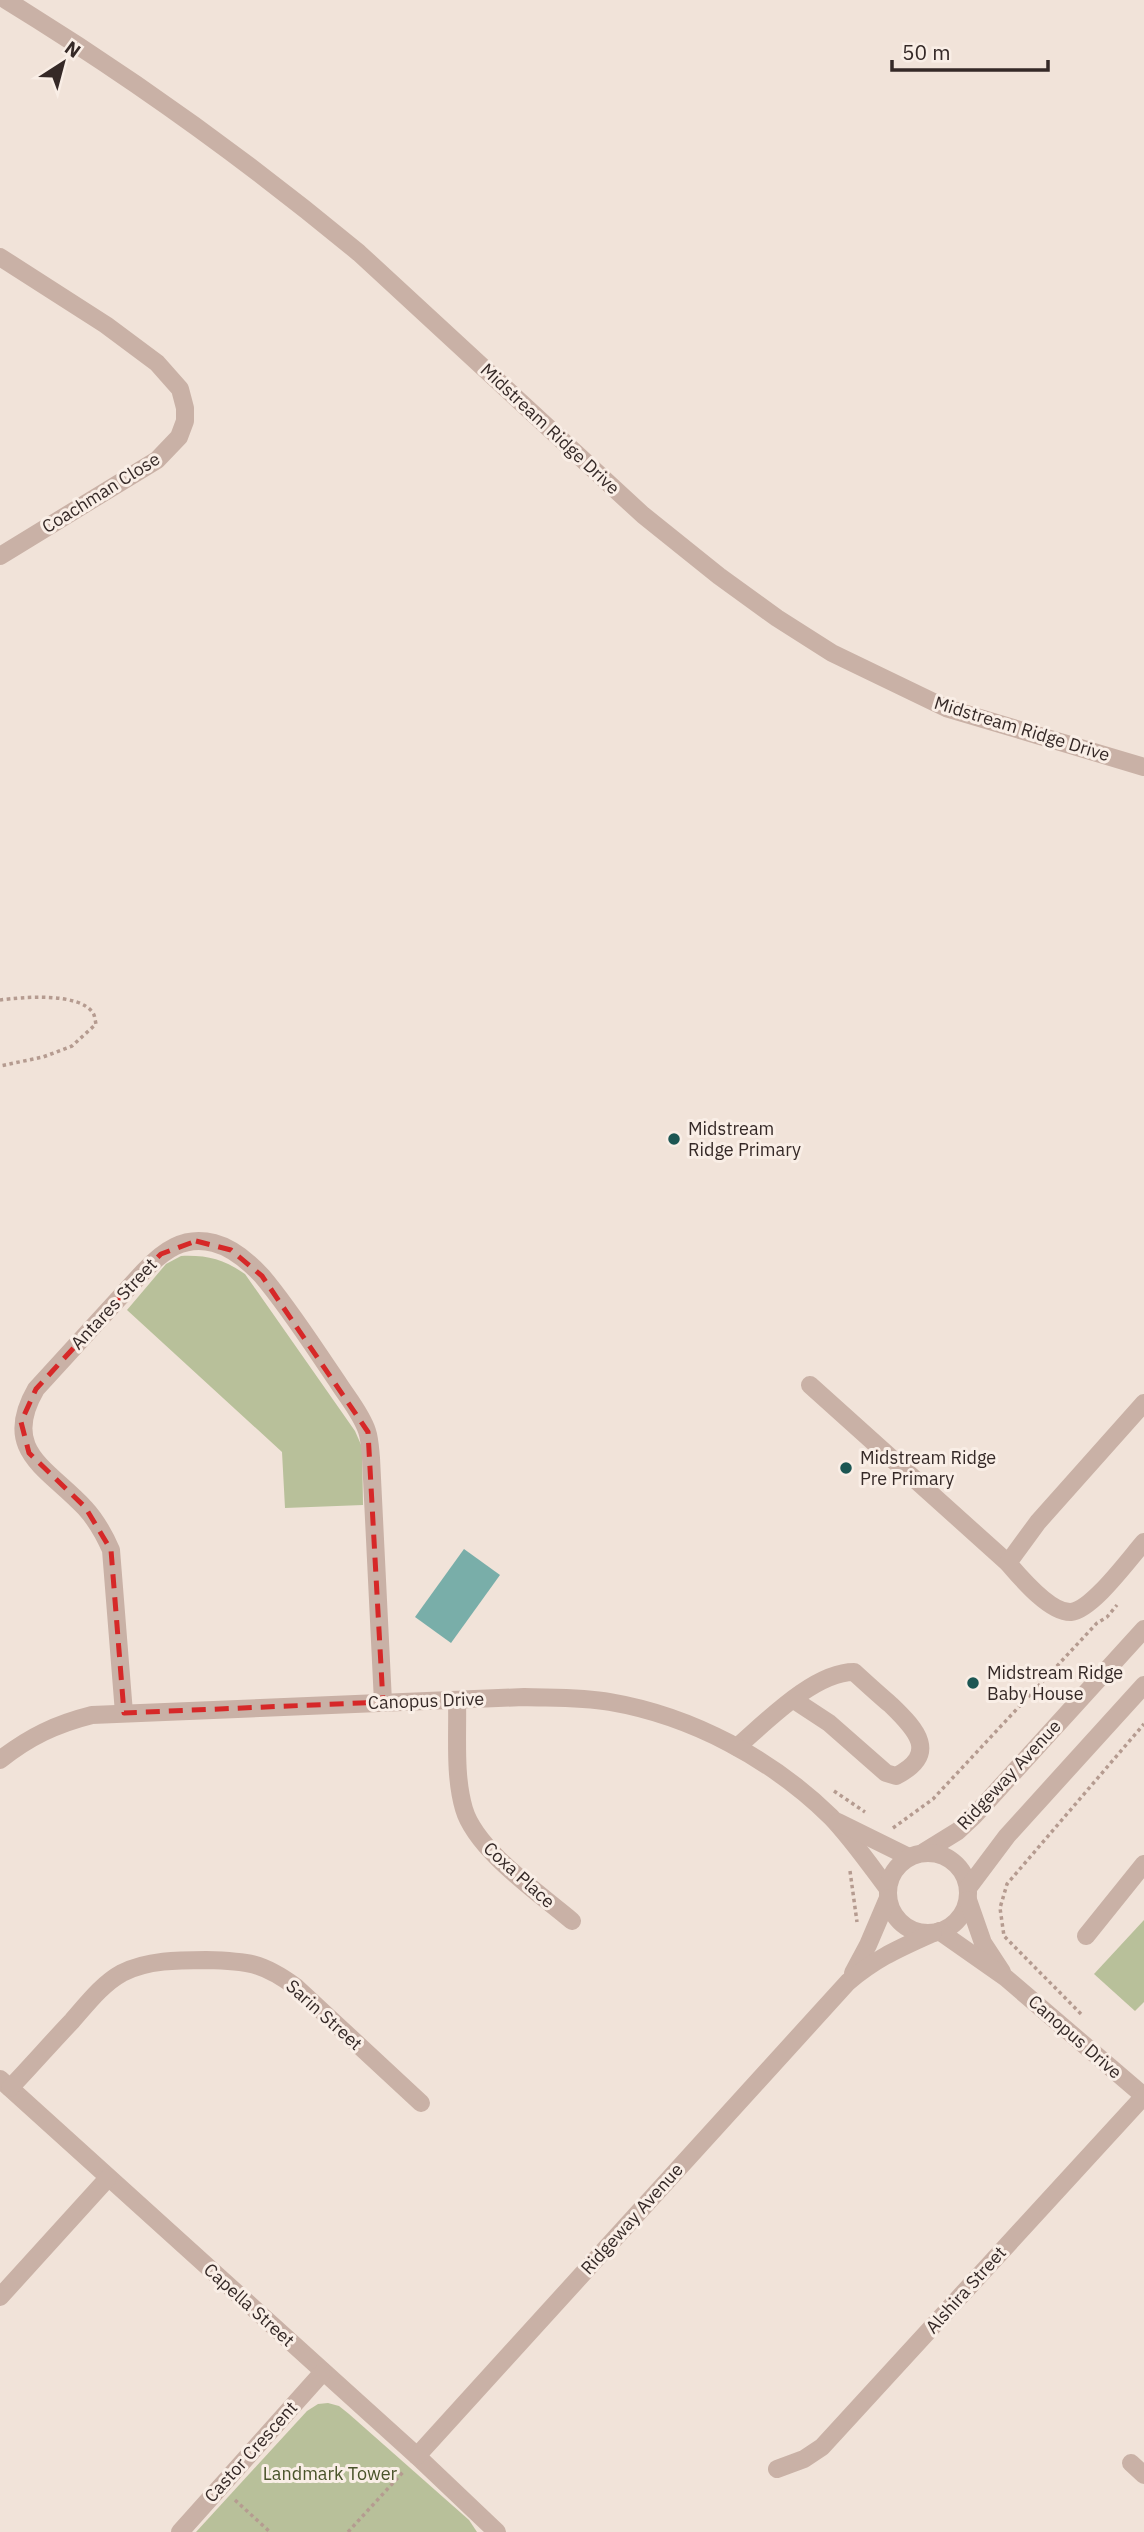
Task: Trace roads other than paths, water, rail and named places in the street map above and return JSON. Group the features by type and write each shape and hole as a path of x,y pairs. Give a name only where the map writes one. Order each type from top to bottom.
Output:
{"street":[{"name":"Midstream Ridge Drive","path":"6,0 64,35 188,119 314,216 359,253 643,515 777,618 843,658 946,708 1144,767"},
{"name":"Coachman Close","path":"0,257 106,325 157,363 180,389 185,408 185,421 179,437 157,460 0,556"},
{"name":"Antares Street","path":"124,1713 111,1550 102,1528 85,1507 29,1453 22,1436 21,1422 26,1405 36,1389 160,1254 179,1243 196,1241 214,1243 231,1250 262,1276 360,1416 368,1432 383,1702"},
{"path":"810,1385 1008,1563 1035,1591 1050,1604 1064,1611 1073,1612 1091,1602 1144,1542"},
{"path":"1008,1563 1038,1522 1142,1407"},
{"name":"Ridgeway Avenue","path":"916,1855 958,1831 974,1816 1144,1629"},
{"path":"737,1747 793,1700 831,1676 854,1672 913,1726 921,1751 917,1762 896,1776 886,1773 829,1723 793,1700"},
{"path":"968,1894 965,1876 958,1865 937,1853 916,1855 898,1865 891,1876 888,1893 891,1910 908,1928 936,1932 956,1922 964,1912 968,1894 1007,1836 1144,1685"},
{"name":"Canopus Drive","path":"0,1760 23,1741 45,1730 92,1715 457,1700 563,1698 610,1702 663,1715 737,1747 767,1765 832,1819 888,1893"},
{"name":"Coxa Place","path":"457,1700 460,1786 470,1824 490,1850 572,1921"},
{"name":"Canopus Drive","path":"832,1819 916,1855"},
{"path":"1087,1936 1144,1864"},
{"name":"Ridgeway Avenue","path":"848,1982 868,1945 888,1893"},
{"name":"Canopus Drive","path":"968,1894 984,1943 1006,1978"},
{"name":"Ridgeway Avenue","path":"417,2456 848,1982 872,1962 891,1951 936,1932"},
{"name":"Canopus Drive","path":"936,1932 1006,1978 1144,2096"},
{"name":"Sarin Street","path":"5,2083 95,1995 122,1973 160,1962 242,1961 275,1972 296,1987 421,2103"},
{"name":"Capella Street","path":"5,2083 417,2456 497,2532"},
{"name":"Alshira Street","path":"777,2469 804,2459 822,2447 1144,2096"},
{"path":"0,2297 108,2178"},
{"name":"Castor Crescent","path":"180,2532 323,2372"}],"water":[{"path":"464,1549 500,1575 451,1643 415,1617"}],"place":[{"name":"Midstream Ridge Primary","path":"674,1139"},
{"name":"Midstream Ridge Pre Primary","path":"846,1468"},
{"name":"Midstream Ridge Baby House","path":"973,1683"}],"park label":[{"name":"Landmark Tower","path":"330,2474"}]}
